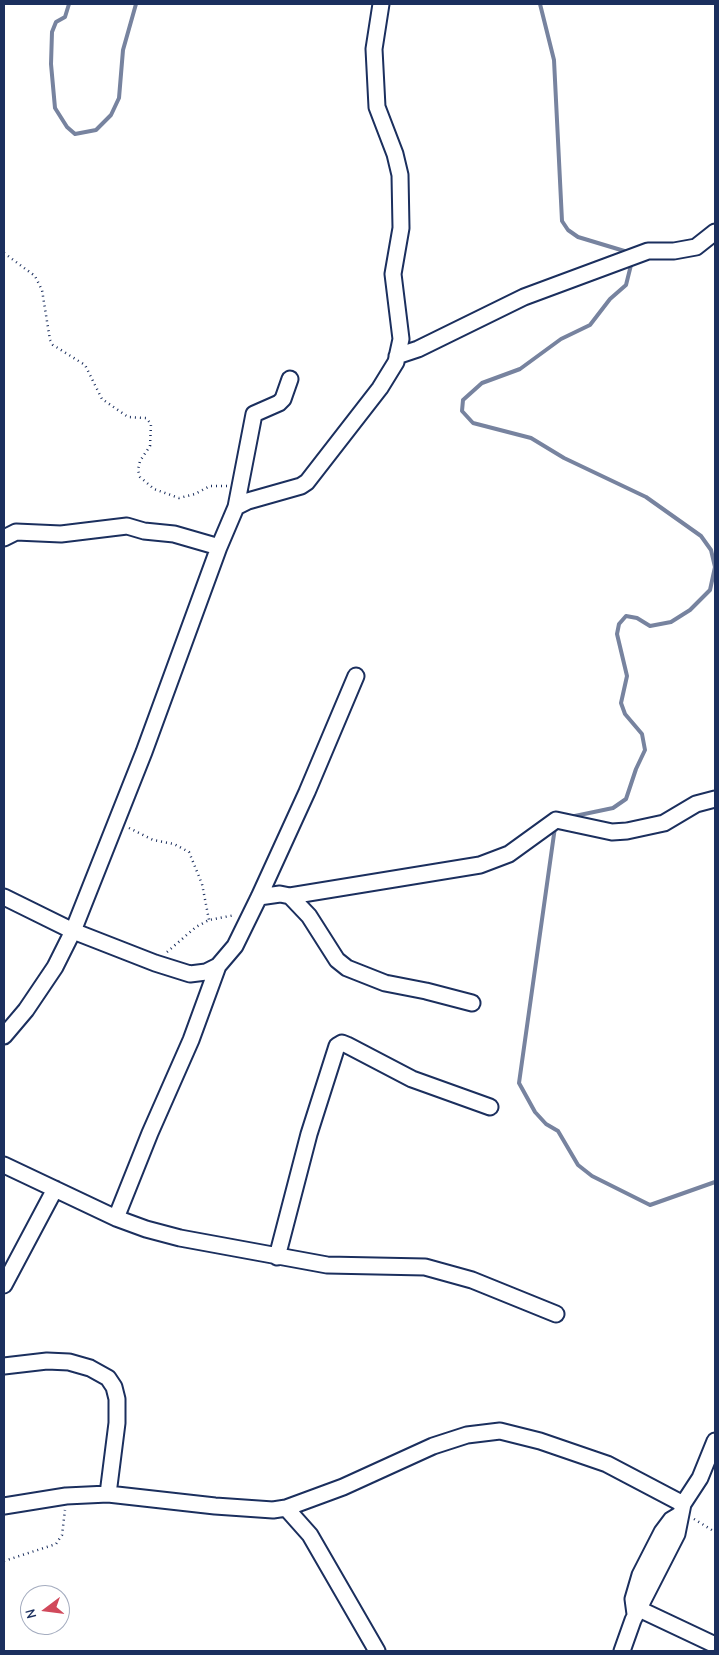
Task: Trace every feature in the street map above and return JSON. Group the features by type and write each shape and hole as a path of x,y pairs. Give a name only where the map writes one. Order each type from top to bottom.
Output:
{"street":[{"path":"236,507 248,501 301,486 307,482 380,388 398,356 401,326 393,274 401,228 400,175 395,154 377,107 374,49 381,4"},
{"path":"398,356 418,349 524,297 648,251 681,250 696,247 715,232"},
{"path":"4,1036 26,1010 55,967 73,931 117,822 219,546 236,507 254,414 283,399 290,380"},
{"path":"4,538 16,532 61,534 127,526 144,531 174,534 219,546"},
{"path":"116,1218 150,1133 191,1040 218,966 235,946 259,896 307,792 356,676"},
{"path":"259,896 280,894 290,896 480,865 509,854 556,820 612,832 627,831 664,823 696,804 715,800"},
{"path":"290,896 309,916 337,960 346,968 384,983 426,991 472,1003"},
{"path":"4,897 73,931 155,963 190,974 206,972 218,966"},
{"path":"277,1257 309,1134 337,1046 342,1043 347,1044 412,1079 490,1107"},
{"path":"4,1164 116,1218 146,1229 180,1238 327,1265 425,1267 472,1280 556,1314"},
{"path":"4,1285 55,1189"},
{"path":"4,1366 47,1361 69,1362 90,1368 108,1378 114,1387 118,1399 117,1423 108,1494"},
{"path":"4,1506 66,1496 108,1494 216,1506 272,1510 286,1508 343,1487 467,1434 500,1432 540,1440 607,1464 682,1510"},
{"path":"622,1651 637,1612 633,1599 640,1576 662,1532 682,1510 700,1478 715,1442"},
{"path":"286,1508 310,1535 372,1649"},
{"path":"637,1612 711,1643"}],"path":[{"path":"4,252 35,276 42,290 50,340 53,345 84,364 102,399 128,417 146,418 152,424 150,446 140,461 138,470 140,477 154,489 179,498 195,494 210,486 239,486"},
{"path":"117,822 153,840 174,844 189,852 202,884 209,920"},
{"path":"155,963 185,934 209,920 251,911"},
{"path":"4,1561 56,1544 62,1535 66,1496"},
{"path":"682,1510 715,1532"}],"waterway":[{"path":"69,4 65,17 56,22 52,32 51,64 55,108 67,127 75,134 96,130 111,115 119,98 123,50 136,4"},
{"path":"540,4 554,60 562,221 568,230 578,237 631,253"},
{"path":"570,817 613,808 626,799 636,769 645,750 642,734 625,714 621,703 627,676 617,634 619,624 626,616 637,618 650,626 671,622 690,610 710,590 715,567 711,550 701,536 646,497 564,458 531,438 473,423 462,411 463,400 482,383 520,369 561,339 590,325 610,299 626,285 632,261"},
{"path":"555,827 519,1083 535,1112 546,1124 558,1131 578,1165 592,1176 650,1205 715,1182"}]}
